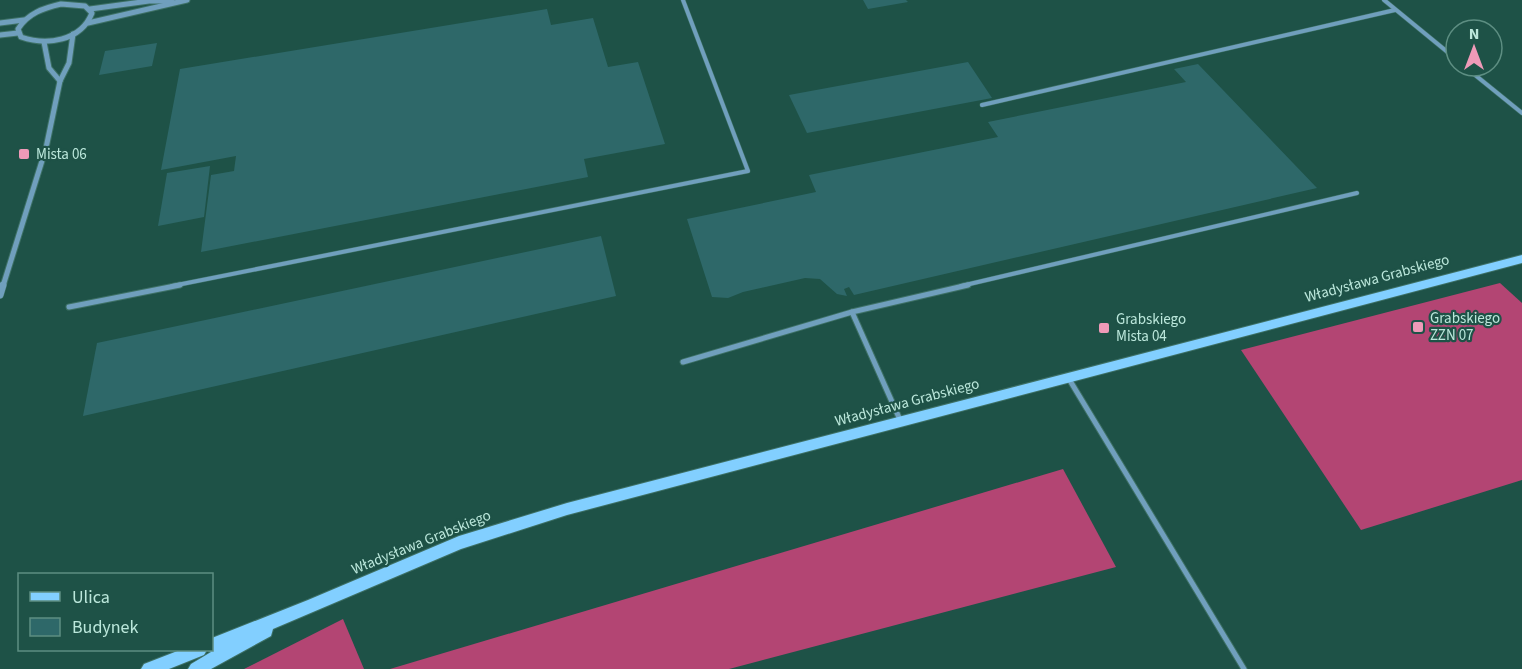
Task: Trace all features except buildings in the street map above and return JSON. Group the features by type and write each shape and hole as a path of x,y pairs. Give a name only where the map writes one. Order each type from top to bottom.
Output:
{"street":[{"path":"0,35 18,33 26,40 44,42 73,34 88,23 187,0"},
{"path":"0,23 24,20 40,10 72,2 90,9 149,1 182,1"},
{"path":"88,23 92,13 90,9"},
{"path":"18,33 24,20"},
{"path":"0,295 46,148 60,81 69,63 73,34"},
{"path":"44,42 49,68 60,81"},
{"name":"Władysława Grabskiego","path":"213,645 310,607 459,543 567,509 1522,258"},
{"name":"Władysława Grabskiego","path":"196,669 310,607"},
{"path":"149,669 196,651"}],"lane":[{"path":"69,307 748,171 683,0"},
{"path":"1384,0 1444,49"},
{"path":"982,105 1395,10"},
{"path":"1479,78 1522,113"},
{"path":"683,362 852,312 1357,192"},
{"path":"852,312 901,422"},
{"path":"1069,378 1244,669"}],"shaded area":[{"path":"1500,283 1522,303 1522,480 1361,530 1241,350"},
{"path":"1063,469 1116,567 729,669 390,669"},
{"path":"343,619 364,669 244,669"}],"place":[{"name":"Mista 06","path":"24,154"},
{"name":"Grabskiego ZZN 07","path":"1418,327"},
{"name":"Grabskiego Mista 04","path":"1104,328"}]}
